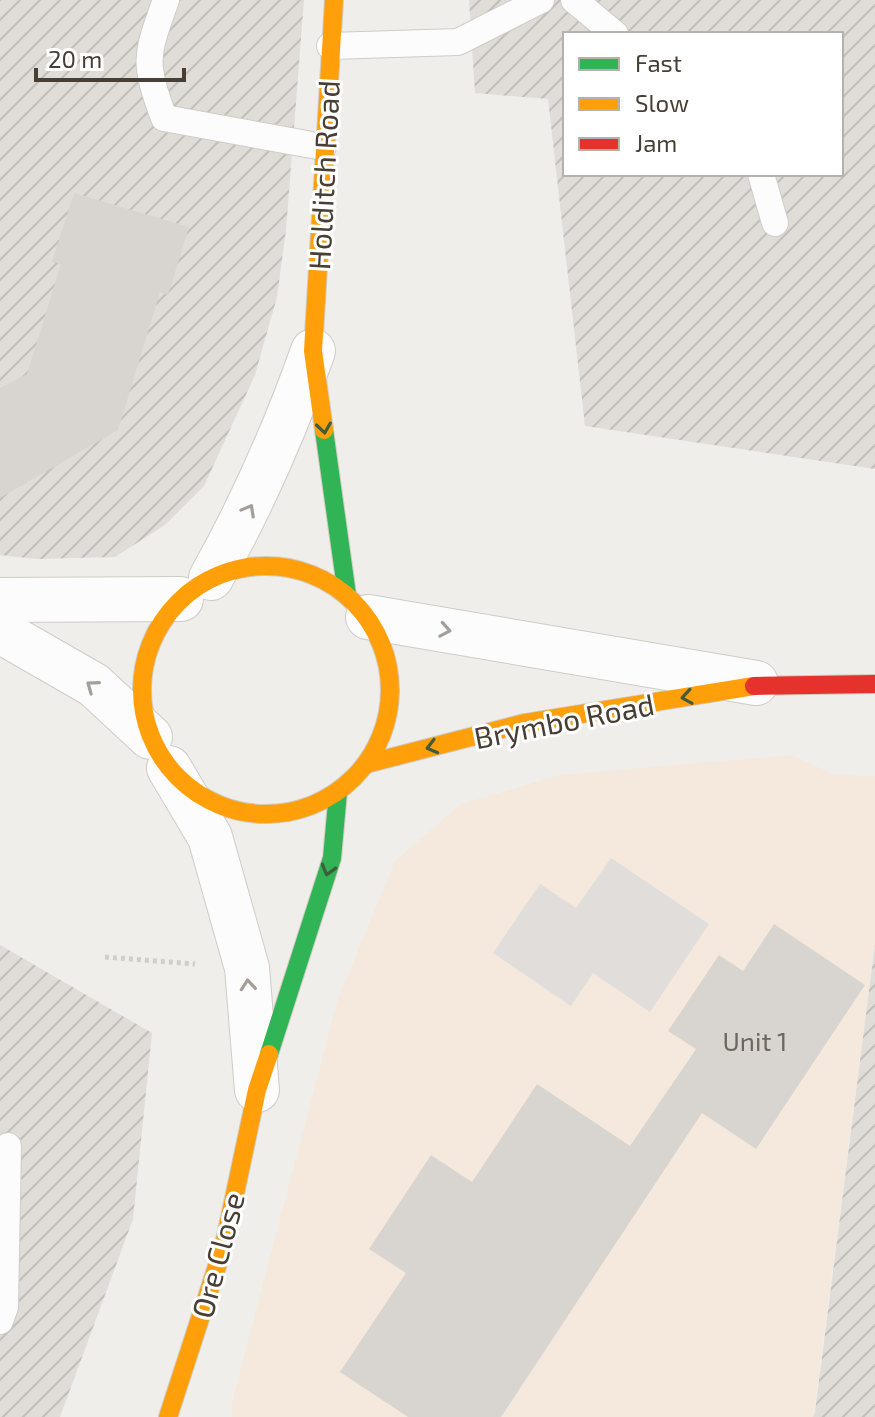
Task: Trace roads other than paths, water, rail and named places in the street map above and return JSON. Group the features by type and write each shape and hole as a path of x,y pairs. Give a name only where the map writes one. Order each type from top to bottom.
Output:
{"street":[{"name":"Holditch Road","path":"334,0 313,351 357,606"},
{"name":"Holditch Road","path":"196,588 253,502 282,438 313,351"},
{"path":"273,566 318,576 357,606 389,665 391,699 387,722 366,764 338,792 286,813 243,813 198,794 160,753 142,705 143,668 157,629 196,588 235,569 273,566"},
{"path":"0,600 196,588"},
{"name":"Brymbo Road","path":"357,606 764,684"},
{"name":"Ore Close","path":"0,631 94,685 160,753 210,837 247,968 257,1090"},
{"name":"Brymbo Road","path":"366,764 525,723 764,684 875,684"},
{"name":"Ore Close","path":"168,1417 224,1245 257,1090 332,858 338,792"}],"lane":[{"path":"166,0 150,43 147,73 164,118 323,147"},
{"path":"330,46 458,42 541,0"},
{"path":"574,0 613,32"},
{"path":"762,176 775,223"},
{"path":"0,1321 5,1307 8,1146"}]}
